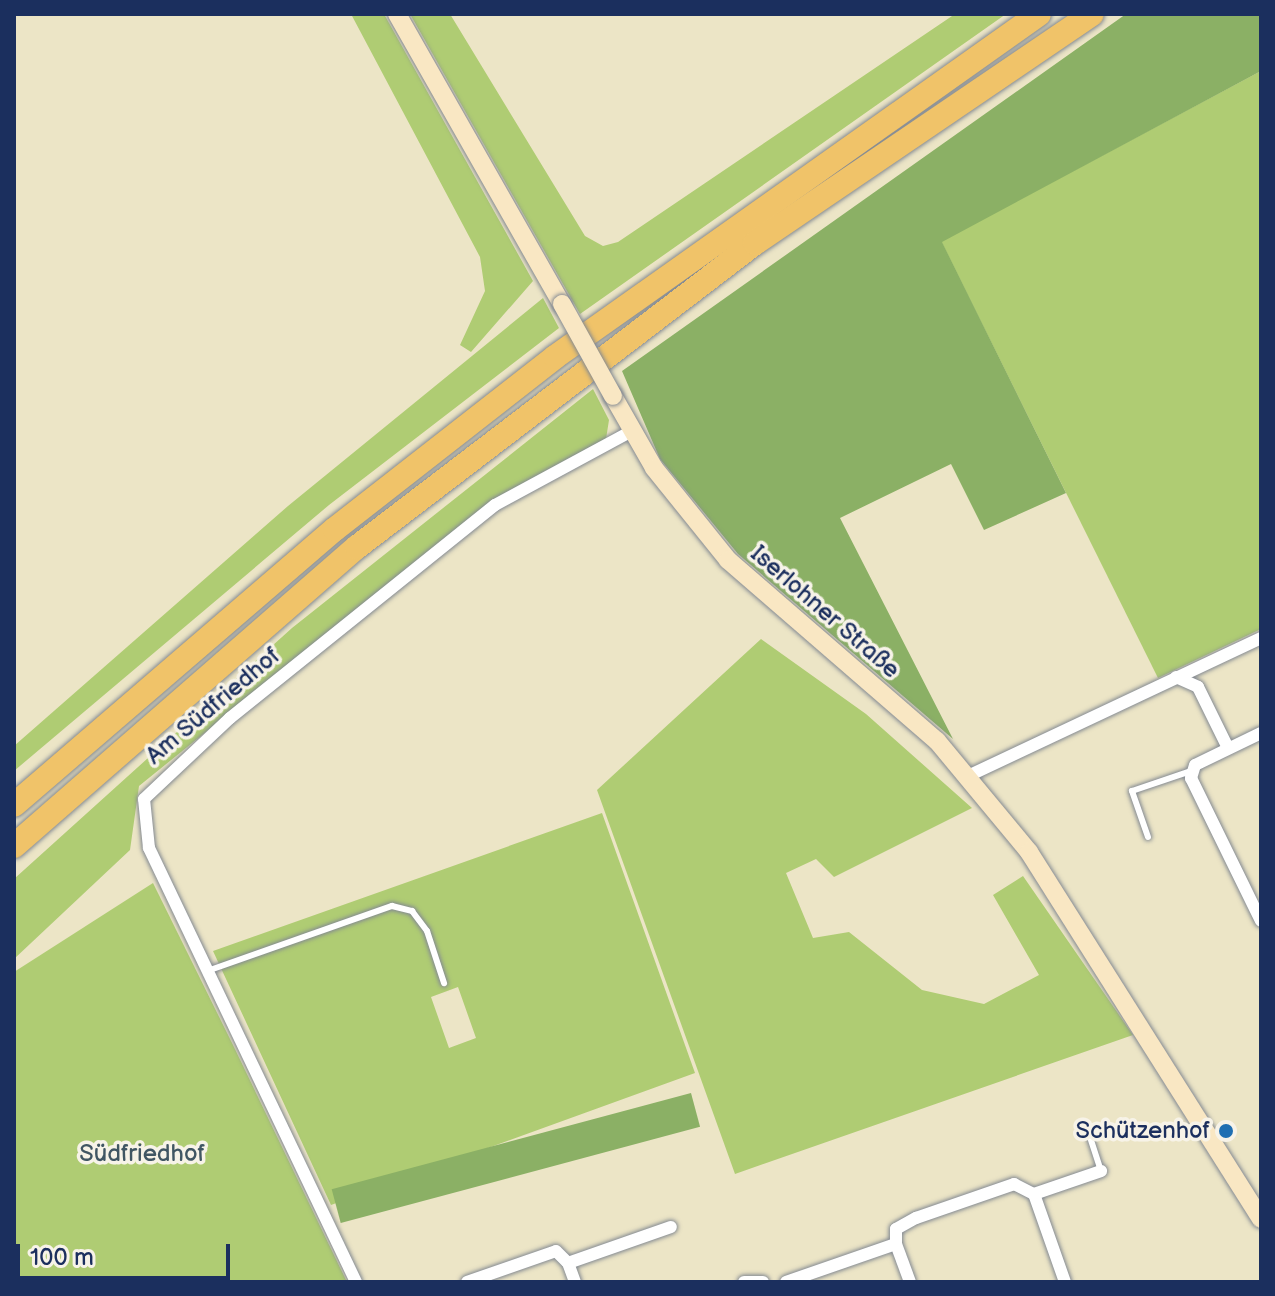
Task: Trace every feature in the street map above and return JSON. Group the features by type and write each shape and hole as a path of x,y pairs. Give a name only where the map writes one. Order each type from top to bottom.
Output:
{"highway":[{"path":"14,785 114,713 555,357 1039,14"},
{"path":"14,846 357,547 755,243 1092,14"},
{"path":"14,805 114,713"}],"main road":[{"name":"Iserlohner Straße","path":"397,14 632,431 728,560 968,776 1029,852 1261,1219"}],"street":[{"name":"Am Südfriedhof","path":"356,1282 210,970 149,848 140,813 152,785 495,505 632,431"},
{"path":"968,776 1261,638"},
{"path":"1176,677 1198,687 1228,748"},
{"path":"1261,733 1228,748 1194,770 1191,778 1261,921"},
{"path":"1034,1194 1101,1171"},
{"path":"910,1282 896,1244 896,1229 916,1218 1014,1184 1034,1194 1065,1282"},
{"path":"568,1263 671,1227"},
{"path":"786,1282 896,1244"},
{"path":"467,1282 556,1251 568,1263 575,1282"},
{"path":"744,1282 763,1282"}],"lane":[{"path":"1148,837 1132,791 1194,770"},
{"path":"210,970 392,906 412,911 427,931 444,983"},
{"path":"1089,1134 1101,1171"}],"green space":[{"path":"351,14 384,14 533,281 471,352 460,345 485,291 480,257"},
{"path":"410,14 450,14 585,236 603,246 618,242 955,14 1006,14 580,314"},
{"path":"1126,14 1261,14 1261,71 942,242 1066,493 984,530 951,464 840,518 953,739 738,554 660,459 622,371"},
{"path":"1261,71 1261,629 1158,678 941,241"},
{"path":"543,298 559,328 329,505 14,771 14,746 288,506"},
{"path":"593,389 609,420 606,439 490,502 139,786 130,850 14,959 14,879 292,628"},
{"path":"761,639 866,714 972,808 834,877 816,859 786,873 813,938 849,932 922,990 984,1004 1039,975 993,895 1023,876 1133,1035 735,1174 597,790"},
{"path":"602,813 695,1073 331,1205 213,951","holes":["458,987 476,1038 449,1048 431,997"]},
{"name":"Südfriedhof","path":"153,883 347,1282 14,1282 14,972"},
{"path":"691,1093 700,1127 341,1223 332,1189"}],"place":[{"name":"Schützenhof","path":"1226,1131"}]}
